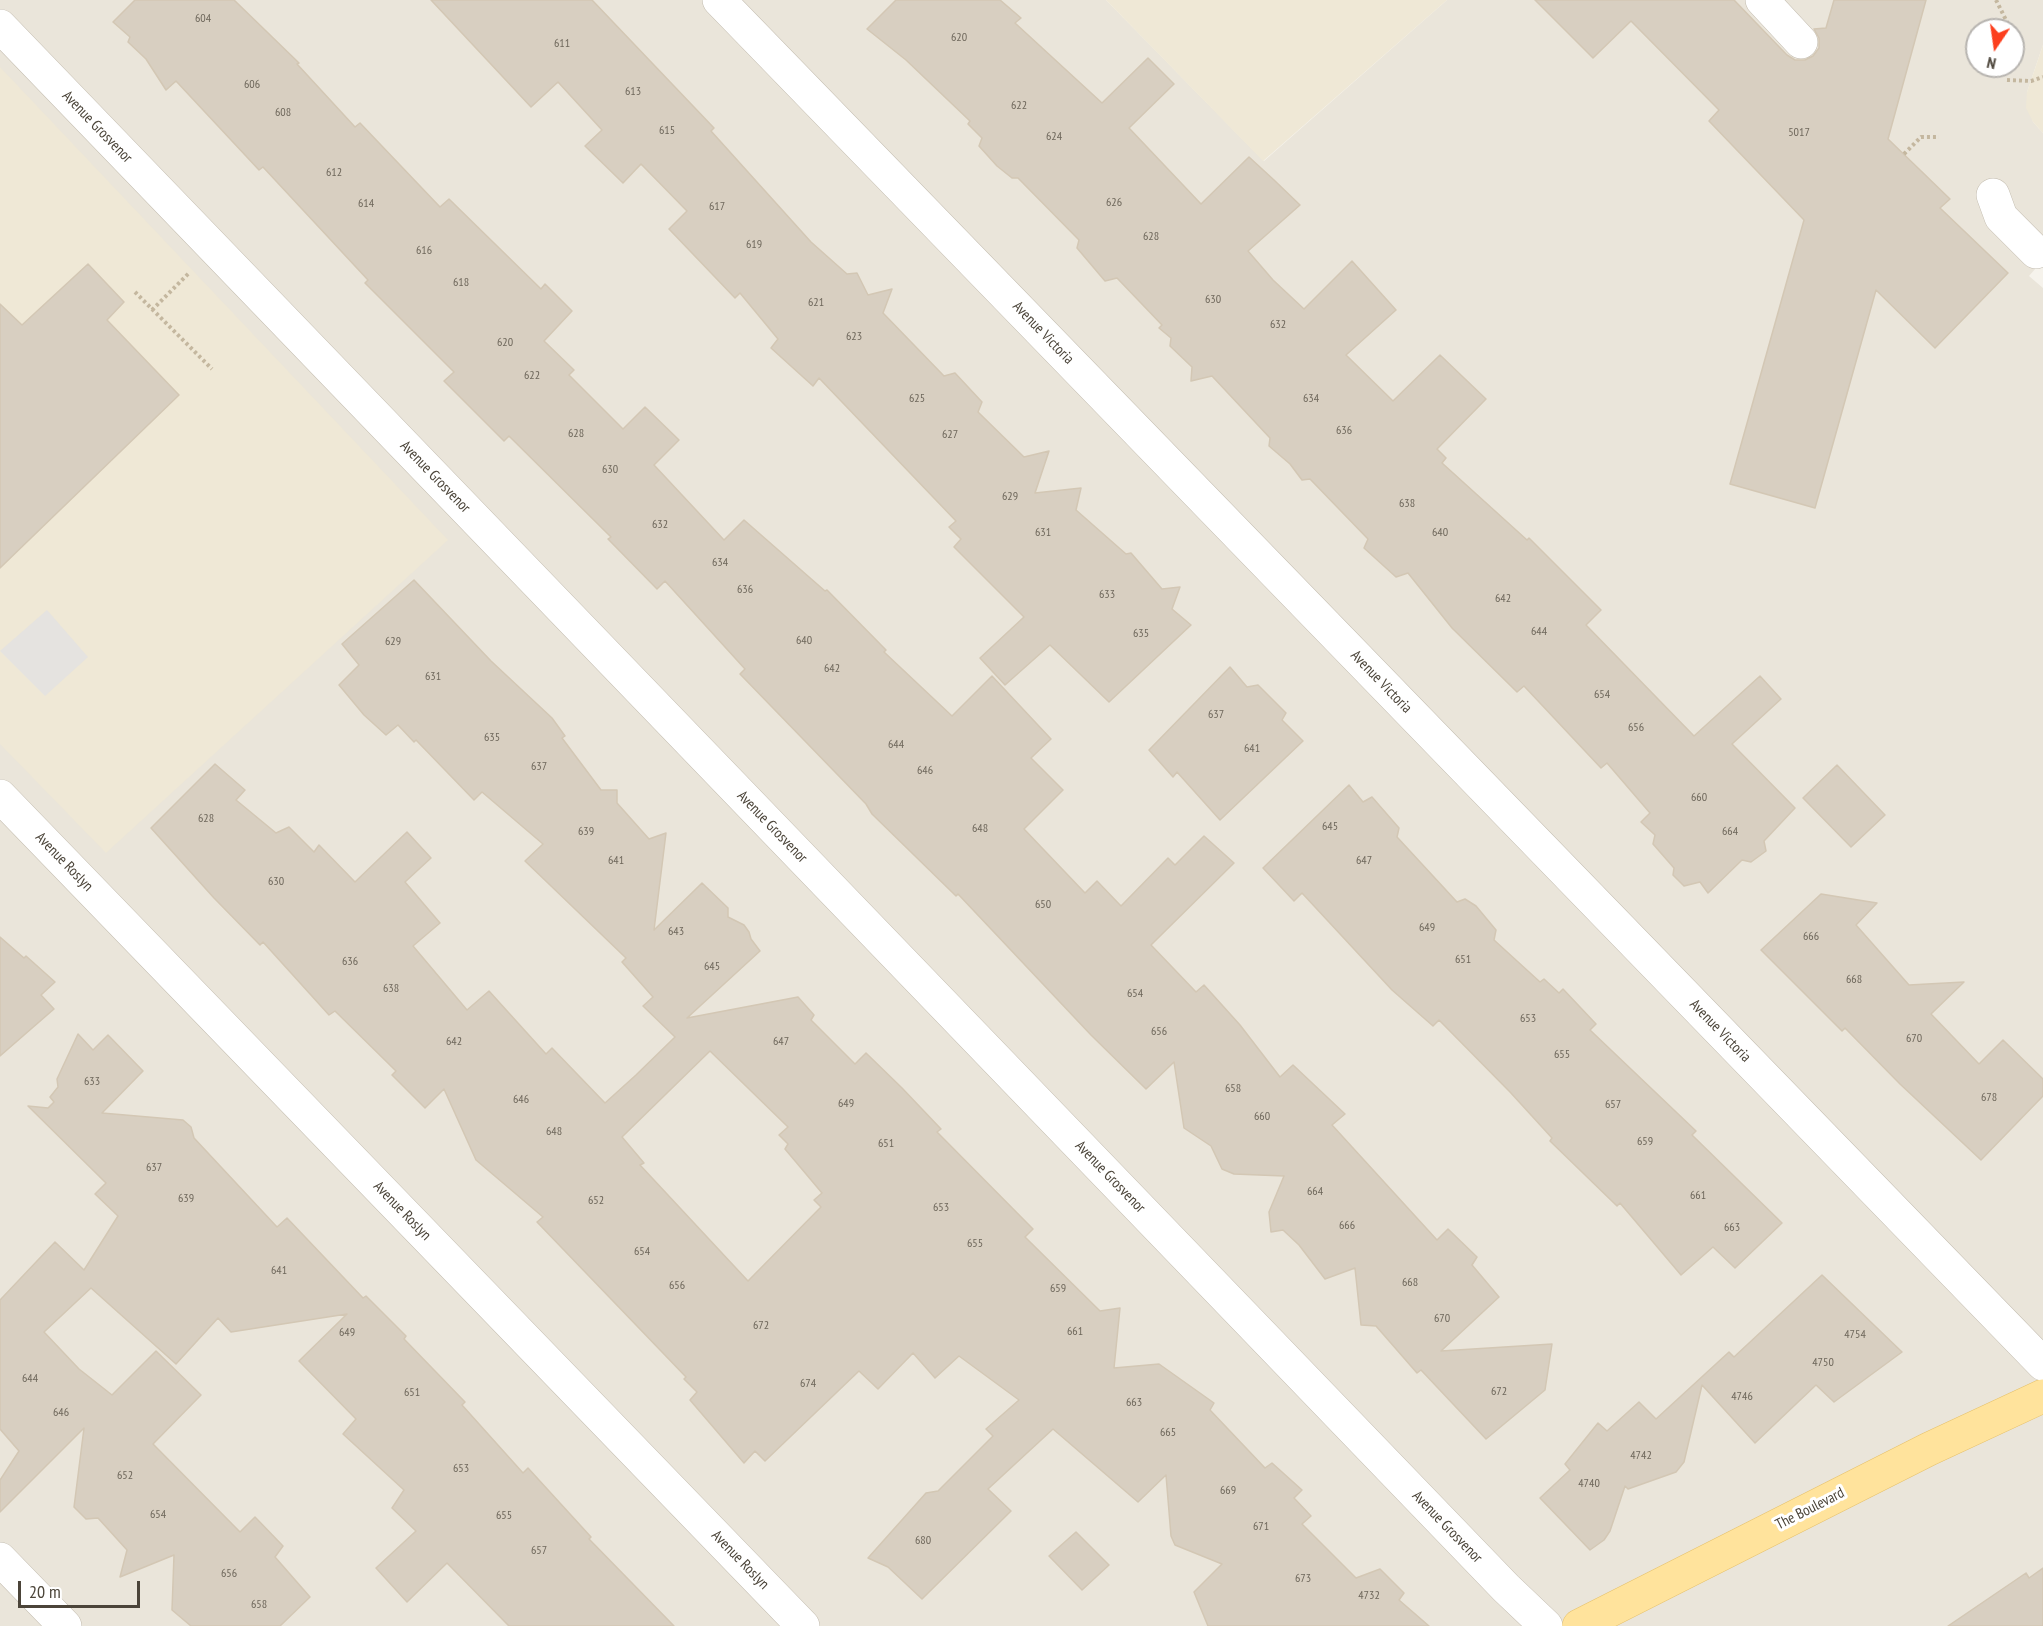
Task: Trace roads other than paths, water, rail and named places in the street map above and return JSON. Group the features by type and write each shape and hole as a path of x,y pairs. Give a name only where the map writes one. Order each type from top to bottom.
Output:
{"main road":[{"name":"The Boulevard","path":"1579,1626 1929,1449 2043,1396"}],"street":[{"name":"Avenue Victoria","path":"719,0 2043,1364"},
{"path":"1762,0 1801,42"},
{"name":"Avenue Grosvenor","path":"0,26 1490,1571 1546,1626"},
{"path":"1993,195 2001,217 2036,252"},
{"name":"Avenue Roslyn","path":"0,796 803,1626"},
{"path":"0,1559 64,1626"}]}
